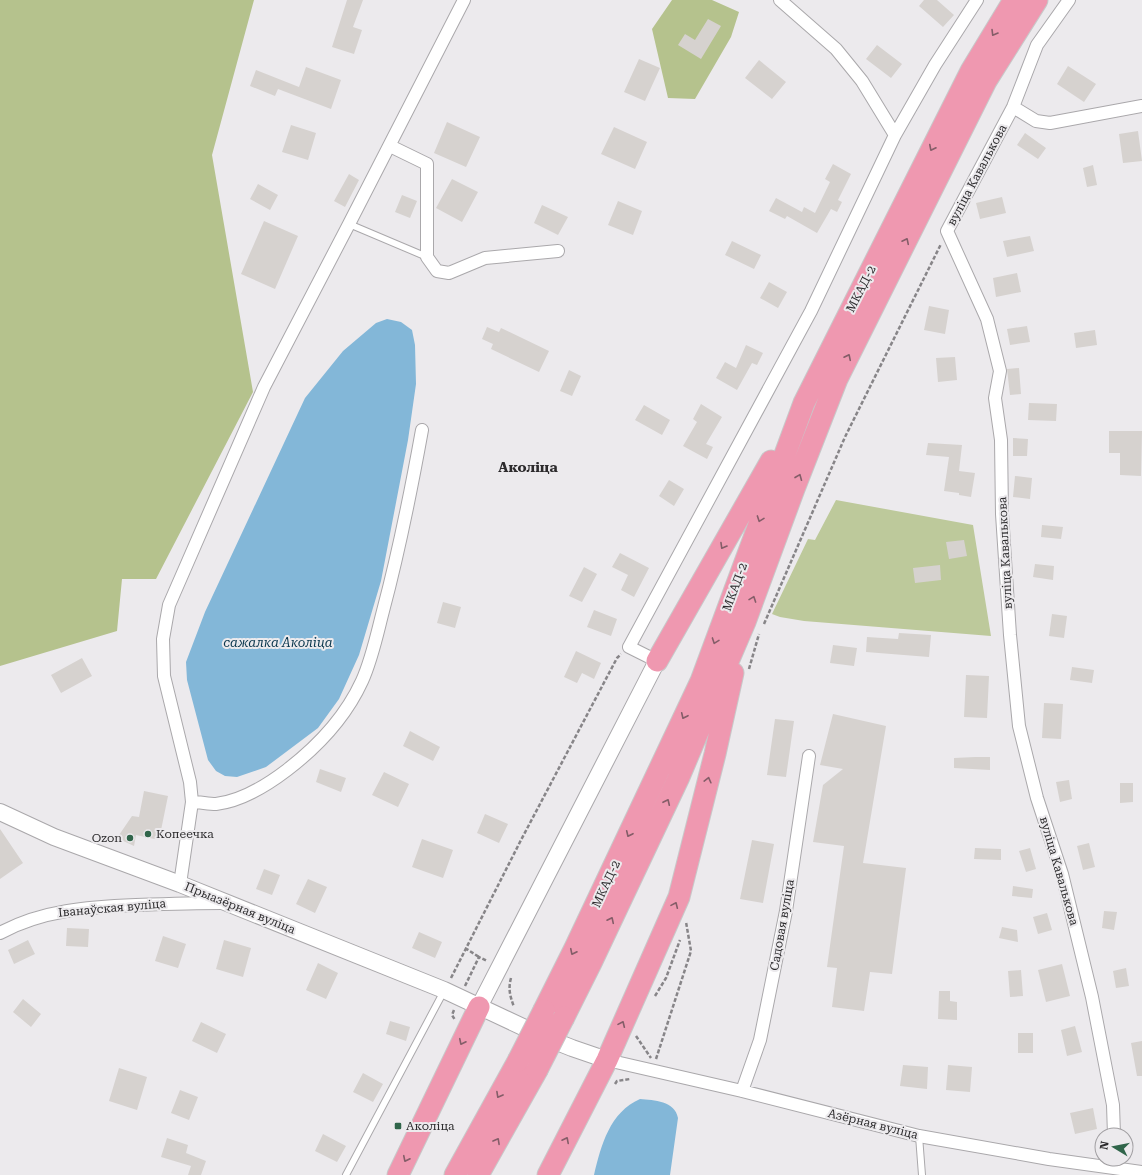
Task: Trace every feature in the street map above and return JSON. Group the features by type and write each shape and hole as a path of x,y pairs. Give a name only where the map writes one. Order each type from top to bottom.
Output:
{"highway":[{"name":"МКАД-2","path":"455,1175 518,1061 544,1010 700,681 804,402 971,71 1014,0"},
{"path":"548,1175 606,1060 679,897 715,754 756,626 794,489 837,379 986,80 1037,0"},
{"path":"657,661 804,402"},
{"path":"478,1175 537,1070 564,1018 679,777 756,626"},
{"path":"398,1175 479,1007"}],"street":[{"path":"180,884 192,802 190,782 164,676 163,639 169,605 264,386 350,224 464,0"},
{"path":"780,0 836,50 862,81 895,135"},
{"path":"479,1007 657,661 629,647 811,311 895,135 935,65 977,0"},
{"name":"вуліца Кавалькова","path":"1069,0 1037,45 1013,107 947,231 987,319 1000,371 995,398 1001,440 1002,514 1010,635 1019,726 1037,798 1062,874 1092,997 1113,1105 1114,1127"},
{"path":"1013,107 1036,121 1050,123 1142,106"},
{"path":"390,146 427,164 427,257 437,271 449,273 486,258 558,252"},
{"path":"192,802 216,804 234,800 269,784 299,760 323,737 346,710 362,680 372,651 393,573 422,430"},
{"name":"Садовая вуліца","path":"742,1091 760,1040 786,912 809,756"},
{"name":"Прыазёрная вуліца","path":"0,812 54,837 447,986 460,997 479,1007 566,1046 606,1060"},
{"name":"Іванаўская вуліца","path":"0,933 22,922 46,914 78,909 120,906 227,903"},
{"name":"Азёрная вуліца","path":"606,1060 654,1067 919,1136 998,1150 1094,1162"},
{"name":"Азёрная вуліца","path":"1123,1167 1142,1172"}],"lane":[{"path":"350,224 427,257"},
{"path":"346,1175 447,986"},
{"path":"919,1136 922,1175"}],"path":[{"path":"747,674 756,626 845,437 947,231"},
{"path":"447,986 465,948 617,658 629,647"},
{"path":"613,1086 617,1081 630,1078 650,1081 691,951 685,922 682,929"},
{"path":"654,998 666,978 681,936"},
{"path":"465,948 479,957 512,973 509,987 510,997 514,1008"},
{"path":"456,1022 452,1015 479,957"},
{"path":"622,1025 633,1031 654,1067"}],"green space":[{"path":"0,0 254,0 212,155 253,392 156,579 122,579 117,631 0,666"},
{"path":"672,0 712,0 739,12 731,37 695,99 668,98 652,29"},
{"path":"836,500 973,525 991,636 804,621 780,617 772,614 808,539 815,540"}],"water":[{"name":"сажалка Аколіца","path":"387,319 401,322 412,330 415,345 416,384 408,440 381,581 359,655 339,699 318,728 266,767 237,777 225,776 216,771 208,760 187,680 186,662 205,612 305,398 343,351 376,323"},
{"path":"640,1099 663,1102 673,1108 676,1112 678,1118 670,1175 594,1175 604,1141 614,1121 621,1112"}],"building":[{"path":"347,0 363,0 353,27 362,30 354,54 332,47"},
{"path":"924,0 937,0 954,15 943,27 919,6"},
{"path":"708,19 721,26 701,59 678,45 685,34 695,40"},
{"path":"877,45 902,64 891,78 866,59"},
{"path":"639,59 660,68 645,101 624,92"},
{"path":"759,60 786,82 772,99 745,78"},
{"path":"1068,66 1096,84 1084,102 1057,84"},
{"path":"306,67 341,80 331,109 278,89 275,96 250,86 256,70 299,87"},
{"path":"447,122 480,137 466,167 434,153"},
{"path":"291,125 316,133 308,160 282,152"},
{"path":"614,127 647,142 635,169 601,154"},
{"path":"1138,131 1142,161 1123,163 1119,134"},
{"path":"1025,133 1046,148 1038,159 1017,145"},
{"path":"833,164 851,174 838,200 842,202 837,212 831,209 817,233 787,216 785,219 769,211 776,198 802,212 804,207 815,213 830,182 825,179"},
{"path":"1093,165 1097,185 1087,187 1083,168"},
{"path":"349,174 359,180 345,207 334,201"},
{"path":"452,179 478,192 462,222 436,208"},
{"path":"258,184 278,195 270,210 250,199"},
{"path":"402,195 417,201 410,218 395,212"},
{"path":"1002,197 1006,213 980,219 976,203"},
{"path":"618,201 642,211 633,235 608,225"},
{"path":"542,205 568,217 558,235 534,223"},
{"path":"264,221 298,236 275,289 241,274"},
{"path":"1030,236 1034,251 1007,257 1003,241"},
{"path":"732,241 761,255 754,269 725,255"},
{"path":"1017,273 1021,292 996,297 993,278"},
{"path":"769,282 787,292 778,308 760,298"},
{"path":"929,306 949,310 945,334 924,330"},
{"path":"1027,326 1030,342 1010,345 1007,329"},
{"path":"487,327 499,332 501,328 549,351 539,372 491,349 493,344 482,339"},
{"path":"1095,330 1097,345 1076,348 1074,333"},
{"path":"746,345 763,353 757,365 752,363 737,390 716,378 725,362 736,368"},
{"path":"955,357 957,380 938,382 936,358"},
{"path":"1019,368 1021,394 1010,395 1007,369"},
{"path":"569,370 581,376 572,396 560,391"},
{"path":"1029,403 1057,404 1056,421 1028,420"},
{"path":"701,404 722,417 706,444 713,447 707,459 683,446 697,422 693,419"},
{"path":"644,405 670,420 662,435 635,420"},
{"path":"1109,431 1142,431 1141,476 1120,475 1120,453 1109,453"},
{"path":"1013,438 1028,439 1027,456 1013,456"},
{"path":"928,443 962,445 959,471 975,473 971,497 959,495 959,493 944,491 949,457 926,455"},
{"path":"1015,476 1032,478 1030,499 1013,497"},
{"path":"669,480 684,489 674,506 659,496"},
{"path":"1042,525 1063,527 1061,539 1041,537"},
{"path":"964,540 967,556 949,559 946,542"},
{"path":"620,553 649,568 634,597 621,590 628,575 612,567"},
{"path":"1035,564 1054,566 1053,580 1033,577"},
{"path":"940,565 941,580 915,583 913,568"},
{"path":"584,567 597,574 582,602 569,596"},
{"path":"443,602 461,607 455,628 437,623"},
{"path":"594,610 617,619 611,636 587,627"},
{"path":"1052,614 1067,616 1064,638 1049,636"},
{"path":"899,633 931,635 929,657 866,652 867,637 898,639"},
{"path":"833,645 857,648 854,666 830,663"},
{"path":"576,651 601,663 594,679 582,673 577,683 564,677"},
{"path":"82,658 92,676 61,693 51,675"},
{"path":"1072,667 1094,670 1092,683 1070,680"},
{"path":"966,675 989,676 987,718 964,717"},
{"path":"1044,703 1063,704 1061,739 1042,738"},
{"path":"833,714 886,726 863,863 906,868 892,974 870,972 864,1011 832,1007 837,968 827,967 844,846 813,842 823,785 843,769 820,765"},
{"path":"775,719 794,721 786,777 767,775"},
{"path":"410,731 440,747 433,761 403,746"},
{"path":"990,757 990,770 954,768 954,758"},
{"path":"320,769 346,778 341,792 316,782"},
{"path":"384,772 409,784 398,807 372,795"},
{"path":"1069,780 1072,799 1060,802 1056,782"},
{"path":"1120,783 1133,783 1133,802 1120,803"},
{"path":"144,791 168,796 159,840 136,835 134,846 117,838 132,816 139,817"},
{"path":"485,814 508,824 499,843 477,833"},
{"path":"0,829 23,863 0,879"},
{"path":"422,839 453,850 443,878 412,867"},
{"path":"752,840 774,844 763,903 740,899"},
{"path":"1089,843 1095,867 1083,870 1077,846"},
{"path":"975,848 1001,849 1001,860 974,859"},
{"path":"1030,848 1036,869 1026,872 1019,851"},
{"path":"264,869 280,875 272,895 256,889"},
{"path":"308,879 327,887 315,913 296,904"},
{"path":"1013,886 1033,889 1032,898 1012,896"},
{"path":"1104,911 1117,912 1114,930 1102,928"},
{"path":"1047,913 1052,930 1038,934 1033,917"},
{"path":"1002,927 1017,930 1018,942 999,938"},
{"path":"67,928 89,929 88,947 66,946"},
{"path":"419,932 442,942 435,958 412,948"},
{"path":"163,936 186,944 178,968 155,961"},
{"path":"28,940 35,954 14,964 8,950"},
{"path":"224,940 251,948 243,977 216,969"},
{"path":"318,963 338,973 326,999 306,990"},
{"path":"1062,964 1070,996 1046,1002 1038,970"},
{"path":"1126,968 1129,986 1116,988 1113,971"},
{"path":"1021,970 1023,996 1010,997 1008,971"},
{"path":"939,991 950,991 950,1001 957,1002 957,1020 938,1019"},
{"path":"23,999 41,1014 31,1027 13,1012"},
{"path":"390,1021 410,1027 406,1041 386,1034"},
{"path":"201,1022 226,1034 217,1053 192,1041"},
{"path":"1075,1026 1082,1052 1067,1056 1061,1030"},
{"path":"1018,1033 1033,1033 1033,1053 1018,1053"},
{"path":"1142,1041 1142,1076 1137,1076 1131,1043"},
{"path":"903,1065 928,1067 927,1089 900,1086"},
{"path":"948,1065 972,1067 970,1092 946,1090"},
{"path":"119,1068 147,1077 137,1110 109,1101"},
{"path":"363,1073 383,1084 373,1102 353,1092"},
{"path":"180,1090 198,1097 189,1120 171,1113"},
{"path":"1093,1108 1097,1127 1094,1127 1094,1130 1075,1134 1070,1113"},
{"path":"323,1134 346,1146 337,1162 315,1151"},
{"path":"167,1138 188,1145 186,1153 206,1161 201,1175 188,1175 191,1166 161,1157"}],"place":[{"name":"Копеечка","path":"148,834"},
{"name":"Ozon","path":"130,838"},
{"name":"Аколіца","path":"398,1126"}],"district":[{"name":"Аколіца","path":"528,467"}]}
